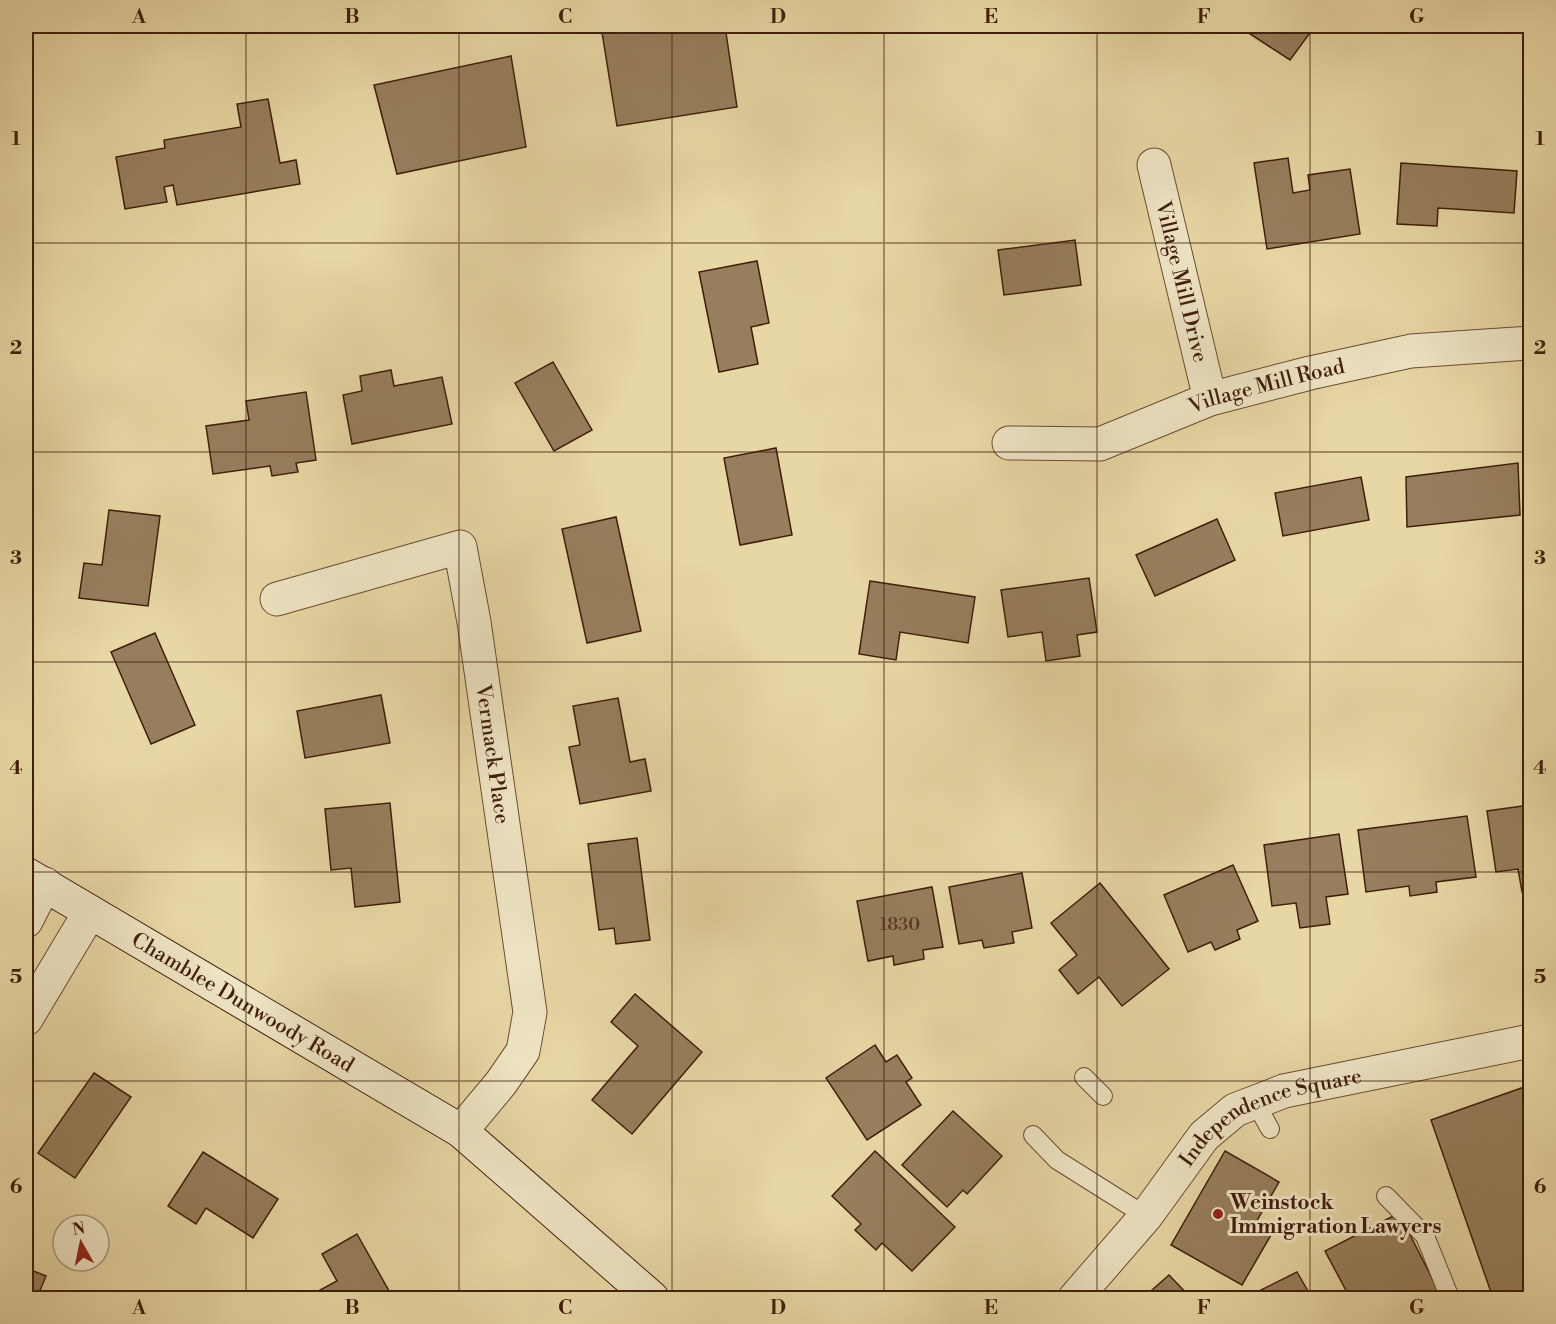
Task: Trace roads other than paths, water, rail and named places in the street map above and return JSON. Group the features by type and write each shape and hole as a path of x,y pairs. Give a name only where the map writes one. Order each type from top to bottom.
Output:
{"street":[{"name":"Village Mill Drive","path":"1154,165 1210,399"},
{"name":"Village Mill Road","path":"1009,443 1100,444 1210,399 1310,372 1411,351 1530,344"},
{"name":"Vermack Place","path":"277,598 459,547 474,621 530,1012 523,1051 501,1083 461,1131"},
{"name":"Chamblee Dunwoody Road","path":"35,879 461,1131 652,1299"},
{"path":"26,921 35,879"},
{"path":"26,1019 90,912"},
{"name":"Independence Square","path":"1075,1299 1146,1216 1204,1136 1235,1110 1263,1116 1284,1091 1530,1041"}],"lane":[{"path":"1084,1077 1103,1096"},
{"path":"1033,1135 1057,1160 1146,1216"},
{"path":"1386,1196 1425,1236 1450,1299"}],"place":[{"name":"Weinstock Immigration Lawyers","path":"1218,1214"}]}
